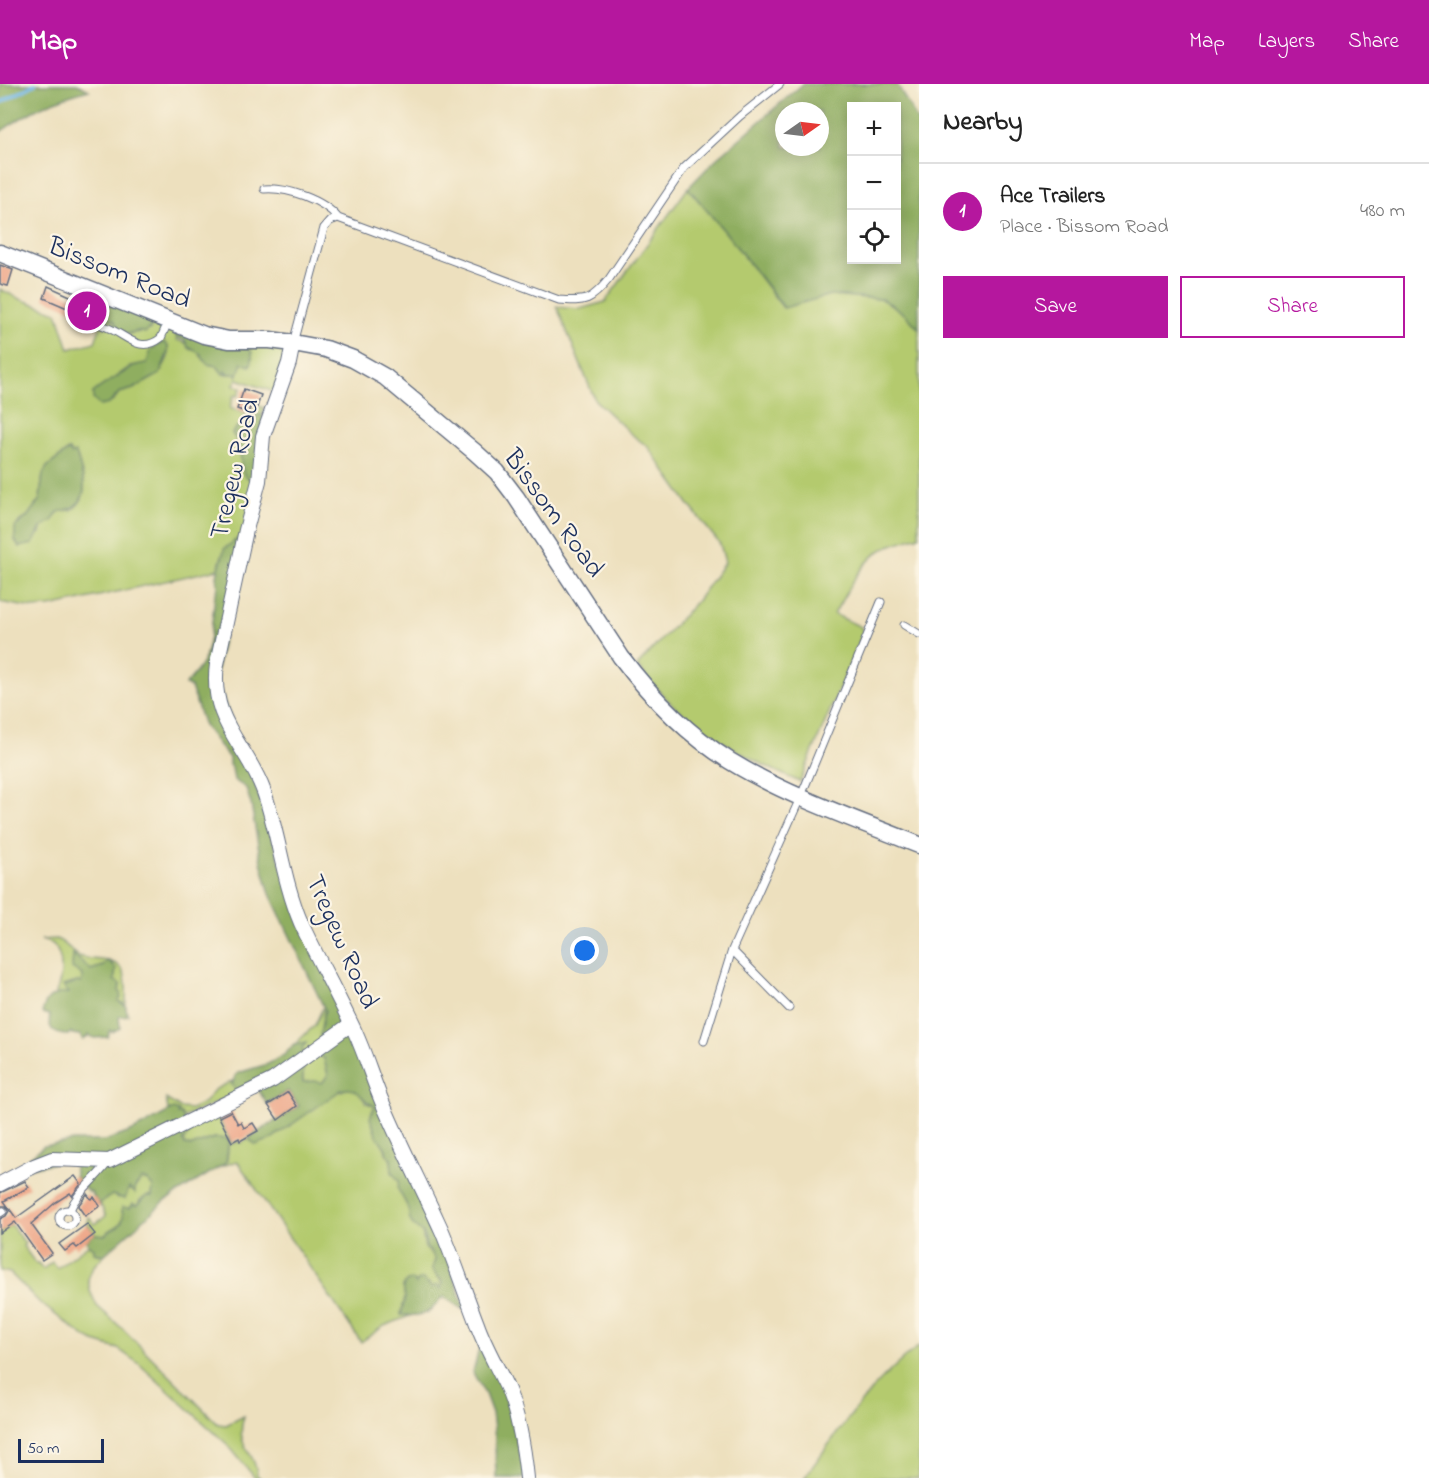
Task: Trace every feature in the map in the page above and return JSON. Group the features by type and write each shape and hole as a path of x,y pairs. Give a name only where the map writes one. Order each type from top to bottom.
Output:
{"street":[{"name":"Bissom Road","path":"0,253 204,335 229,340 293,343 326,349 370,368 399,388 497,472 516,496 621,657 651,694 695,735 749,771 801,796 919,846"},
{"name":"Tregew Road","path":"293,343 289,363 263,436 259,481 220,648 216,672 216,692 225,722 262,786 270,808 288,885 300,920 351,1024 383,1105 456,1264 481,1334 508,1392 519,1428 526,1478"},
{"path":"0,1184 52,1159 109,1161 265,1084 293,1067 351,1024"}],"lane":[{"path":"264,189 274,188 318,202 331,210 338,218 559,300 579,302 596,295 609,279 684,168 740,116 780,84"},
{"path":"293,343 324,228 330,221 338,218"},
{"path":"101,324 117,330 138,345 144,346 162,338 168,322"},
{"path":"704,1041 732,950 801,796 881,602"},
{"path":"904,626 919,634"},
{"path":"732,950 789,1008"},
{"path":"70,1210 78,1195 102,1172 109,1161"}],"green space":[{"path":"0,84 77,84 89,90 42,106 0,132"},
{"path":"803,84 897,84 919,124 919,329 907,316 881,299 830,295 784,308 688,188 715,160 775,108 775,156 829,156 829,102 782,102"},
{"path":"688,188 726,233 783,308 830,295 881,299 907,316 919,329 919,536 883,549 867,562 834,614 861,627 863,632 800,782 767,767 704,729 670,702 637,666 696,602 725,562 720,544 648,447 595,400 557,307 580,309 605,302"},
{"path":"0,289 57,312 69,349 95,342 103,319 114,319 120,331 129,334 150,330 152,325 150,319 176,330 177,340 197,351 205,361 217,365 223,374 225,374 224,370 227,374 237,376 242,363 251,359 250,346 292,343 277,393 237,379 234,385 241,388 238,396 234,395 230,408 249,415 252,408 257,409 259,406 264,408 261,416 252,417 248,424 238,426 232,433 243,453 244,475 254,482 243,537 233,542 225,550 219,569 50,607 33,608 0,602","holes":["164,342 168,346 168,357 160,374 133,389 119,393 112,402 93,393 131,366 148,363 153,350","68,450 77,456 81,469 84,484 82,498 73,509 56,513 44,524 40,533 20,547 15,540 18,523 27,517 40,499 43,474 47,467"]},
{"path":"110,299 150,320 152,325 145,333 139,331 126,334 120,331 114,320 103,319"},
{"path":"176,330 250,346 252,356 250,366 242,363 237,377 236,374 225,371 226,374 223,374 217,366 207,364 201,354 188,347 185,340 176,337"},
{"path":"164,342 168,346 168,352 160,374 133,389 119,393 109,404 100,406 93,399 93,393 103,385 132,367 147,363 151,349"},
{"path":"265,416 254,482 244,475 239,446 232,433 238,426 248,424 250,418"},
{"path":"69,450 71,454 75,453 80,465 84,483 82,498 69,509 58,512 53,520 41,528 33,544 19,547 15,540 15,527 27,517 40,499 43,474 47,467"},
{"path":"243,537 215,679 247,759 287,883 435,1217 465,1311 444,1297 431,1310 423,1314 401,1315 405,1298 403,1286 407,1281 413,1280 416,1284 417,1281 423,1279 432,1288 437,1284 440,1289 443,1283 432,1269 435,1260 426,1248 424,1235 410,1220 408,1207 398,1189 399,1181 392,1172 391,1159 377,1136 370,1118 375,1106 353,1090 341,1090 271,1139 256,1145 249,1139 250,1137 299,1106 288,1091 267,1104 257,1088 238,1093 232,1085 238,1073 268,1064 284,1055 294,1045 306,1043 302,1048 303,1082 322,1083 328,1075 324,1058 318,1055 325,1010 270,894 246,788 234,780 229,758 204,726 191,687 185,685 206,656 218,588 217,576 224,549"},
{"path":"56,939 79,956 112,962 119,966 125,977 126,1007 118,1001 120,984 114,980 116,969 111,963 91,970 79,959 73,960 72,963 81,975 81,983 64,986 69,993 55,995 61,976 61,962 53,944 41,940"},
{"path":"73,954 91,970 103,966 108,960 116,969 114,980 120,984 121,993 118,1001 125,1005 128,1015 119,1017 120,1028 112,1032 110,1030 108,1037 94,1038 89,1035 83,1040 80,1035 71,1032 68,1035 59,1034 51,1027 50,1015 42,1013 50,997 68,993 63,986 81,983 83,977 72,968"},
{"path":"324,1005 324,1021 318,1055 324,1058 328,1075 322,1083 303,1082 302,1048 305,1044 294,1045 315,1025"},
{"path":"232,1081 238,1093 182,1118 178,1114 179,1111 168,1110 166,1099 180,1108 191,1109 205,1102 214,1090"},
{"path":"349,1088 359,1091 366,1103 375,1106 371,1114 375,1130 391,1159 394,1174 399,1181 412,1223 422,1232 425,1248 433,1255 435,1260 432,1269 443,1283 440,1289 437,1285 432,1288 429,1283 403,1286 405,1298 401,1314 412,1315 384,1326 361,1342 237,1161 223,1166 227,1160 229,1139 214,1138 192,1146 183,1143 189,1129 214,1110 232,1144 249,1139 252,1142 271,1139 333,1094"},
{"path":"173,1109 179,1111 178,1114 181,1114 189,1129 189,1135 183,1140 185,1145 192,1146 214,1138 229,1139 226,1163 165,1201 104,1255 94,1253 94,1248 88,1245 87,1240 95,1234 105,1235 120,1224 123,1218 122,1207 130,1208 133,1204 137,1206 144,1198 152,1196 153,1187 148,1181 142,1179 135,1187 135,1193 129,1188 125,1199 112,1195 100,1203 100,1206 90,1191 88,1192 75,1176 74,1159 19,1170 44,1146 73,1141 105,1141 133,1131"},
{"path":"142,1179 148,1181 153,1187 152,1196 140,1200 137,1206 133,1204 130,1208 122,1208 123,1218 120,1224 105,1235 95,1234 87,1223 89,1217 95,1224 106,1216 100,1203 112,1195 119,1198 126,1196 129,1188 134,1192"},
{"path":"11,1225 25,1243 23,1246 36,1264 38,1263 43,1269 52,1262 57,1268 88,1245 93,1246 96,1254 104,1255 93,1267 88,1279 90,1291 97,1306 218,1424 226,1425 244,1416 243,1442 260,1478 255,1478 228,1445 138,1363 118,1349 85,1337 40,1303 10,1273 0,1271 0,1233"},
{"path":"481,1345 500,1375 526,1478 496,1478 492,1413 485,1394 472,1371"},
{"path":"919,1346 919,1478 804,1478 871,1391"}],"building":[{"path":"0,265 13,270 8,286 0,284"},
{"path":"48,286 99,309 95,320 44,298"},
{"path":"244,389 261,395 257,407 251,405 248,413 237,409"},
{"path":"288,1092 297,1106 278,1120 268,1105"},
{"path":"231,1111 238,1124 241,1122 244,1128 253,1123 258,1131 240,1141 239,1138 232,1142 219,1117"},
{"path":"75,1176 81,1184 72,1196 70,1193 56,1202 31,1224 52,1253 42,1260 15,1222 0,1233 0,1219 9,1211 6,1206 0,1206 0,1193 25,1181 29,1187 4,1201 16,1218"},
{"path":"87,1194 91,1199 94,1197 100,1206 85,1216 78,1206"},
{"path":"87,1224 95,1234 77,1248 74,1245 65,1251 59,1244"}],"waterway":[{"path":"0,103 35,84"}],"place":[{"name":"Ace Trailers","path":"87,311"}]}
